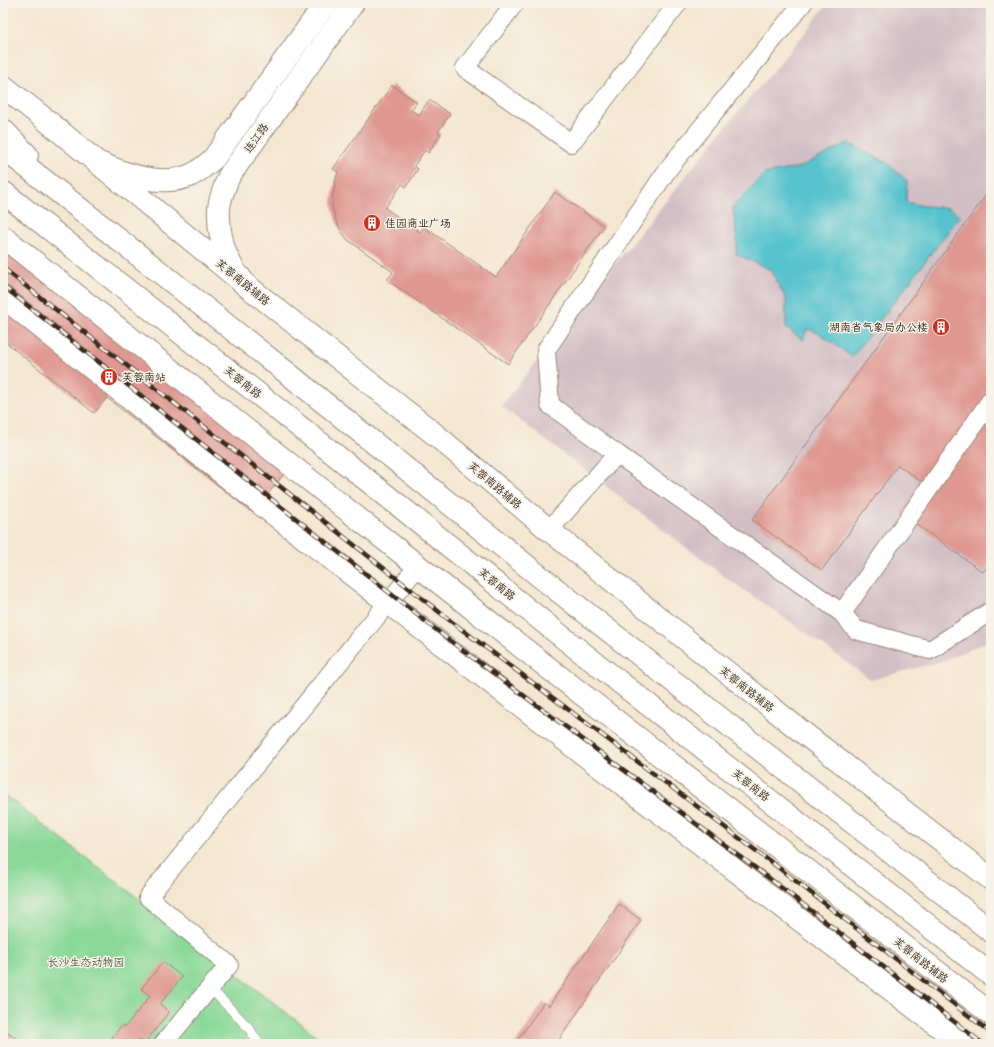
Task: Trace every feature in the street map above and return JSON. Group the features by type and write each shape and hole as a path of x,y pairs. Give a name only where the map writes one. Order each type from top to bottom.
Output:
{"main road":[{"name":"连江路","path":"95,161 130,175 160,180 189,176 202,169 214,158 326,3"},
{"name":"连江路","path":"247,286 233,268 226,254 221,235 219,207 223,190 229,176 353,3"},
{"name":"芙蓉南路辅路","path":"3,86 247,286 432,432 549,530 785,719 991,879"},
{"path":"3,130 68,200"},
{"path":"3,148 555,588 991,931"},
{"name":"芙蓉南路","path":"3,192 551,628 991,975"},
{"path":"3,203 46,226"},
{"name":"芙蓉南路辅路","path":"3,237 418,566 991,1014"},
{"path":"3,297 267,509 578,750 962,1044"}],"street":[{"path":"515,3 465,68 570,143 678,3"},
{"path":"803,3 668,169 546,350 550,405 842,613 856,630 930,650 991,611"},
{"path":"842,613 991,400"},
{"path":"549,530 617,454"},
{"path":"163,1044 229,965 148,897 418,566"}],"lane":[{"path":"210,988 249,1028 260,1044"}],"shaded area":[{"path":"828,3 991,3 991,639 942,661 871,680 725,577 501,406 723,130 799,40"}],"green space":[{"name":"长沙生态动物园","path":"3,794 327,1044 3,1044"}],"water":[{"path":"848,143 886,162 907,181 906,202 924,206 949,208 960,216 852,357 819,333 807,329 803,340 786,328 786,299 771,270 736,254 737,242 733,207 764,174 800,167"}],"building":[{"name":"佳园商业广场","path":"392,85 417,102 411,110 419,115 429,100 450,114 438,132 441,134 428,153 425,150 414,166 418,169 406,187 402,184 385,208 420,232 424,227 496,277 555,192 604,226 508,364 387,280 393,272 348,240 336,221 332,201 338,172 333,169"},
{"name":"湖南省气象局办公楼","path":"991,188 991,561 983,572 901,513 923,483 898,465 822,570 752,520"},
{"name":"芙蓉南站","path":"3,229 286,471 253,513 107,398 94,413 3,340"},
{"path":"619,904 641,920 556,1044 515,1044 544,1002 549,1006"},
{"path":"163,962 182,977 160,1004 169,1012 145,1043 140,1040 137,1044 107,1044 122,1025 125,1027 150,996 141,989"},
{"path":"3,1028 23,1044 3,1044"}],"railway":[{"path":"3,268 452,622 779,868 991,1033"},
{"path":"3,286 449,640 769,878 983,1044"}],"place":[{"name":"佳园商业广场","path":"372,223"},
{"name":"湖南省气象局办公楼","path":"941,327"},
{"name":"芙蓉南站","path":"109,377"}]}
